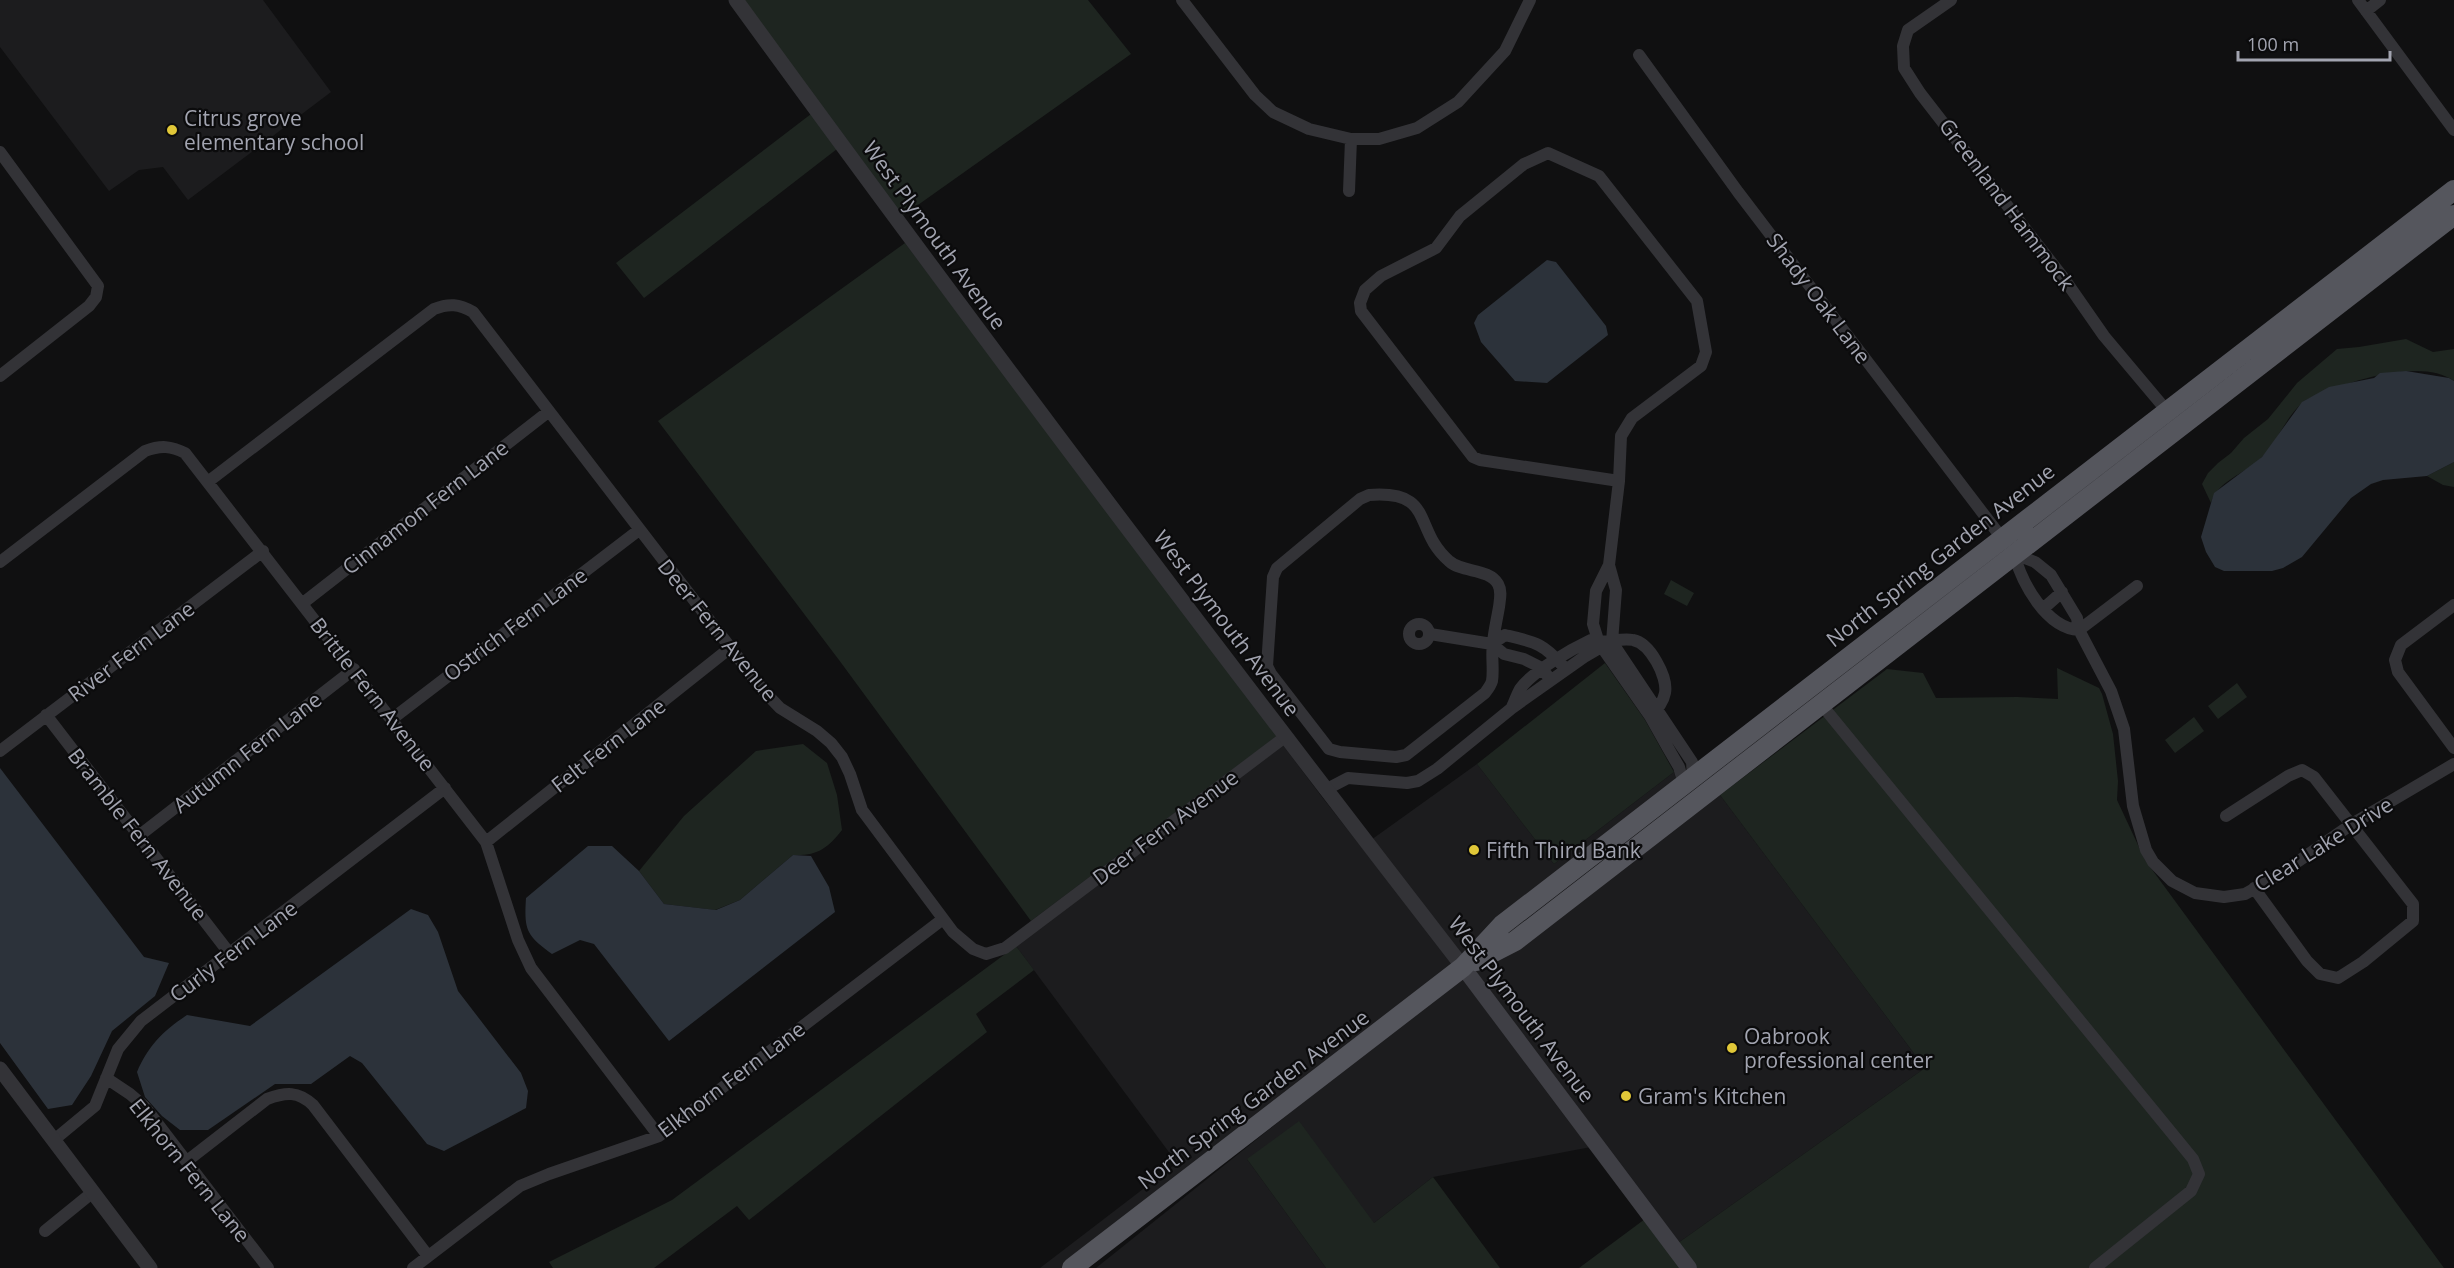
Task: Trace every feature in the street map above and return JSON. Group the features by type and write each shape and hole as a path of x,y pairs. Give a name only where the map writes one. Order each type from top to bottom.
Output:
{"highway":[{"name":"North Spring Garden Avenue","path":"1072,1268 1463,967 1502,925 2454,190"},
{"name":"North Spring Garden Avenue","path":"1463,967 1515,940 2454,215"},
{"path":"1704,794 1705,781 1718,758"},
{"path":"1681,812 1693,791 1688,781"}],"main road":[{"name":"West Plymouth Avenue","path":"1463,967 1689,1268"}],"street":[{"name":"West Plymouth Avenue","path":"736,0 924,259 1325,790 1463,967"},
{"path":"1182,0 1255,94 1274,112 1309,129 1351,139 1379,140 1417,128 1458,102 1505,51 1530,0"},
{"name":"Greenland Hammock","path":"1951,0 1908,30 1904,46 1904,68 1920,93 2065,280 2104,336 2167,411"},
{"path":"2358,0 2454,130"},
{"path":"2366,11 2380,0"},
{"name":"Shady Oak Lane","path":"1639,55 1738,192 2002,538"},
{"path":"1349,191 1351,139"},
{"path":"0,152 98,286 96,297 89,306 0,376"},
{"path":"1619,481 1480,460 1473,456 1361,311 1360,303 1365,290 1381,276 1436,248 1460,216 1524,164 1548,153 1599,176 1697,301 1701,315 1706,352 1701,366 1632,418 1621,436 1619,481 1609,565 1596,591 1593,624 1599,643 1692,762 1688,781"},
{"name":"Deer Fern Avenue","path":"209,481 434,309 444,304 464,307 473,312 763,690 780,708 817,731 836,750 850,774 862,810 943,919 973,949 986,954 1005,948 1285,737"},
{"name":"Cinnamon Fern Lane","path":"303,603 548,412"},
{"name":"Brittle Fern Avenue","path":"0,562 145,451 159,446 174,447 185,453 209,481 486,842 518,940 531,968 659,1136"},
{"path":"1379,495 1402,497 1420,511 1427,533 1448,560 1455,566 1487,575 1500,587 1501,595 1492,645 1492,681 1485,693 1406,755 1396,757 1351,753 1329,748 1267,666 1272,577 1277,568 1360,499 1379,495"},
{"name":"Ostrich Fern Lane","path":"392,719 639,530"},
{"name":"Clear Lake Drive","path":"2002,538 2014,554 2020,575 2030,593 2055,621 2068,629 2079,630"},
{"name":"River Fern Lane","path":"0,751 262,550"},
{"name":"Clear Lake Drive","path":"2014,554 2035,562 2050,575 2077,618 2079,630 2111,691 2124,729 2133,806 2146,850 2153,862 2172,881 2195,893 2224,897 2244,894 2277,876 2352,824 2454,764"},
{"path":"1609,565 1616,590 1612,642 1654,713"},
{"path":"2079,630 2137,585"},
{"path":"2044,608 2062,592"},
{"path":"2454,605 2401,645 2396,660 2398,672 2454,748"},
{"path":"1594,613 1614,614"},
{"path":"1430,634 1492,645 1504,654 1529,662 1547,675"},
{"path":"1492,645 1505,635 1535,642 1547,648 1562,665"},
{"path":"1599,643 1632,640 1649,650 1657,662 1666,687 1665,696 1654,713"},
{"path":"1325,790 1348,778 1407,783 1418,781 1437,769 1512,708 1520,689 1562,665 1596,650 1599,643"},
{"path":"1529,662 1540,645"},
{"name":"Felt Fern Lane","path":"486,842 730,648"},
{"name":"Autumn Fern Lane","path":"140,835 354,669"},
{"path":"1821,704 2193,1159 2199,1174 2191,1191 2095,1268"},
{"name":"Bramble Fern Avenue","path":"46,715 230,954"},
{"path":"2226,816 2288,776 2302,770 2314,777 2413,904 2413,921 2363,962 2338,978 2320,974 2307,961 2254,888"},
{"name":"Curly Fern Lane","path":"54,1140 95,1106 118,1049 131,1030 445,788"},
{"name":"Elkhorn Fern Lane","path":"413,1268 520,1186 659,1136 943,919"},
{"path":"0,1069 150,1268"},
{"name":"Elkhorn Fern Lane","path":"106,1078 144,1106 268,1268"},
{"path":"187,1161 267,1099 282,1093 303,1096 313,1105 428,1256"},
{"path":"45,1231 93,1192"}],"shaded area":[{"name":"Citrus grove elementary school","path":"0,0 263,0 331,92 188,200 163,167 139,170 109,191 0,47"},
{"path":"743,0 1088,0 1131,54 901,217"},
{"path":"811,114 837,149 644,298 616,263"},
{"path":"905,243 1277,736 1031,921 839,660 658,421"},
{"path":"1547,260 1556,262 1606,326 1608,335 1547,383 1515,381 1481,342 1474,323 1478,315"},
{"path":"2406,339 2433,352 2454,349 2454,381 2441,374 2407,371 2370,377 2309,398 2296,409 2261,458 2225,483 2214,495 2211,503 2202,484 2208,473 2244,438 2268,419 2297,383 2337,349"},
{"path":"2406,371 2449,378 2454,381 2454,462 2427,476 2383,480 2371,484 2351,498 2302,557 2283,568 2272,571 2224,571 2215,567 2206,552 2201,537 2214,493 2262,457 2302,402 2329,387 2374,378 2380,373"},
{"path":"2454,462 2454,487 2443,485 2427,476"},
{"path":"1671,580 1694,593 1687,606 1664,594"},
{"path":"1605,663 1645,720 1674,772 1554,864 1477,764"},
{"path":"2057,668 2099,688 2102,694 2113,734 2118,781 2117,800 2145,860 2444,1268 1697,1268 1678,1243 1925,1068 1720,795 1887,669 1923,673 1936,698 2058,699"},
{"path":"2237,683 2247,697 2218,719 2208,706"},
{"path":"2194,717 2204,731 2175,753 2165,740"},
{"path":"803,744 827,763 837,795 842,830 837,837 815,853 793,855 740,900 715,910 664,904 639,871 684,816 756,751"},
{"path":"1283,745 1456,967 1063,1268 1040,1268 1177,1163 1016,946"},
{"path":"1477,764 1554,864 1674,772 1677,783 1464,959 1371,840"},
{"path":"0,768 144,957 169,963 155,996 112,1031 91,1076 72,1105 48,1109 0,1043"},
{"path":"1717,791 1925,1068 1678,1243 1472,969"},
{"path":"588,846 612,846 639,871 664,904 716,910 740,900 793,855 811,856 829,887 835,912 669,1041 594,944 580,940 552,954 528,931 526,898"},
{"path":"411,909 428,915 438,932 458,991 521,1073 528,1091 526,1108 444,1151 427,1144 362,1063 350,1056 311,1084 275,1084 208,1130 180,1130 162,1116 145,1097 137,1072 151,1047 178,1021 187,1015 250,1026"},
{"path":"1016,946 1034,970 976,1014 987,1032 749,1220 737,1206 654,1268 553,1268 549,1262 672,1200"},
{"path":"1462,975 1591,1147 1433,1177 1374,1223 1247,1159 1326,1268 1096,1268"},
{"path":"1299,1121 1374,1223 1433,1177 1500,1268 1326,1268 1247,1159"},
{"path":"1645,1219 1682,1268 1579,1268"}],"place":[{"name":"Citrus grove elementary school","path":"172,130"},
{"name":"Fifth Third Bank","path":"1474,850"},
{"name":"Oabrook professional center","path":"1732,1048"},
{"name":"Gram's Kitchen","path":"1626,1096"}]}
